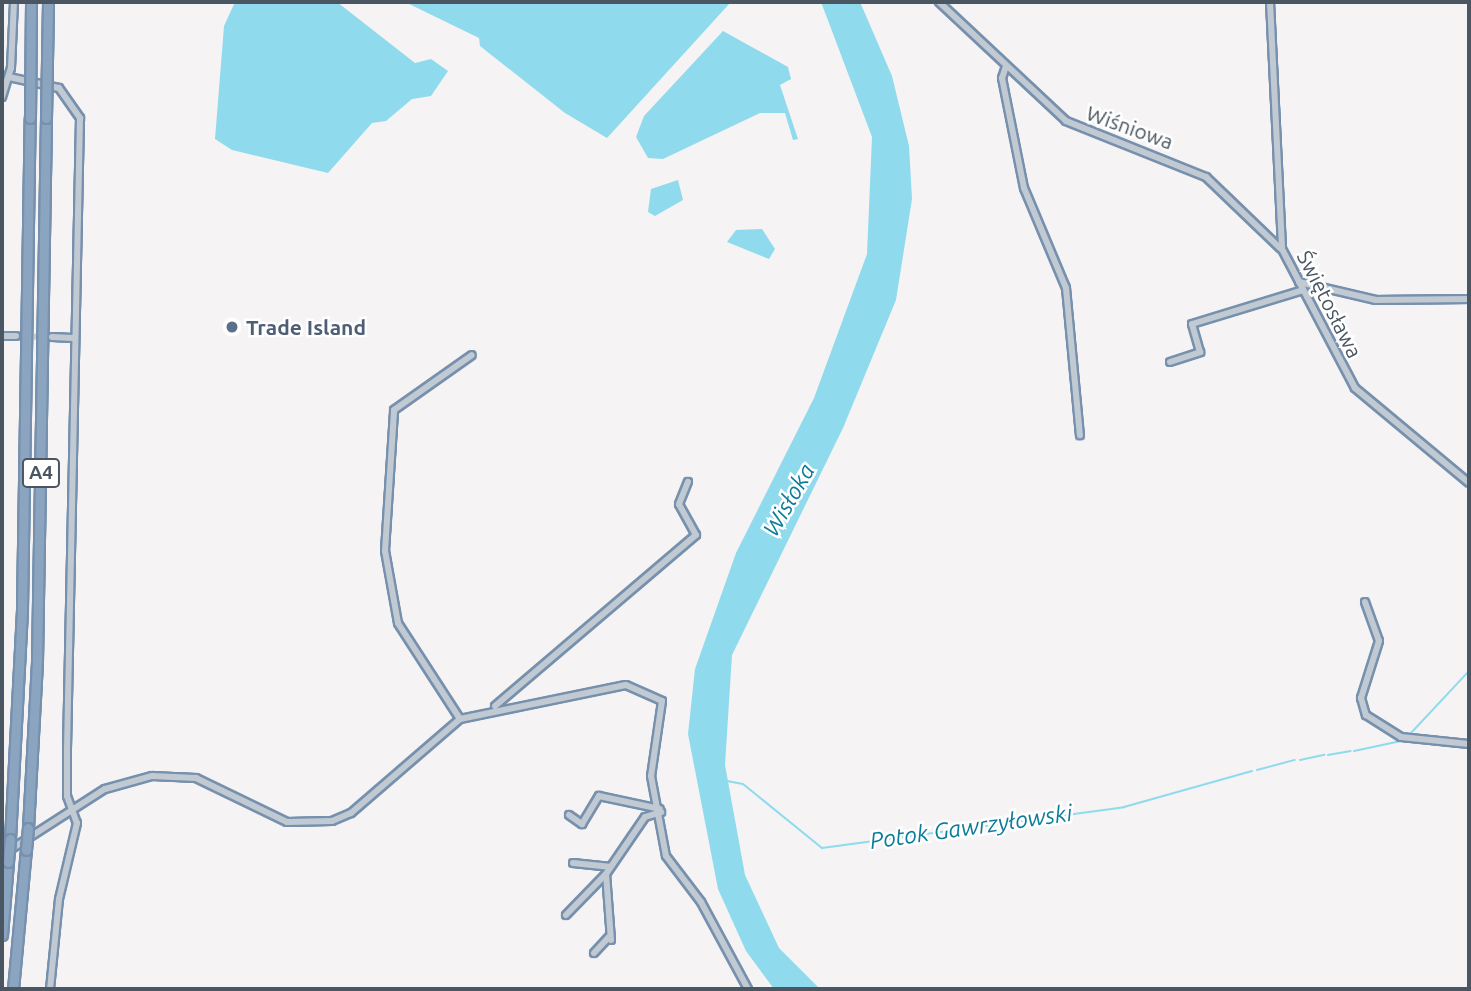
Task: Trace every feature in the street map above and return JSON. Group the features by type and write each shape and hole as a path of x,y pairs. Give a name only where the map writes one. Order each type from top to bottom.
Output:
{"highway":[{"name":"A4","path":"2,935 5,859 10,839 22,608 31,2"},
{"name":"A4","path":"13,989 28,828 39,610 48,2"}],"street":[{"path":"2,97 9,77 13,2"},
{"name":"Wiśniowa","path":"939,2 1075,127 1206,177 1282,249"},
{"name":"Świętosława","path":"1270,2 1282,249 1355,388 1469,482"},
{"path":"1006,66 1002,78 1024,188 1066,288 1080,435"},
{"path":"9,77 59,88 80,118 67,750 72,811 77,823 59,899 50,989"},
{"path":"1299,282 1376,300 1469,299"},
{"path":"1170,362 1200,352 1192,324 1303,290"},
{"path":"2,336 16,336"},
{"path":"52,337 74,338"},
{"path":"460,719 398,623 385,551 394,410 472,355"},
{"path":"494,708 696,535 679,504 688,482"},
{"path":"1365,602 1379,641 1360,704 1371,720 1401,737 1469,744"},
{"path":"5,859 72,811 123,782 169,774 226,789 288,822 332,821 351,813 460,719 494,708 620,684 660,699 651,776 661,810 666,856 701,902 748,989"},
{"path":"569,815 582,824 599,796 661,810"},
{"path":"566,915 608,870 645,817 661,810"},
{"path":"573,863 608,870"},
{"path":"594,953 610,938 608,870"}],"water":[{"path":"235,2 337,2 415,63 431,59 448,71 431,96 412,99 386,121 372,123 328,173 232,150 215,139 224,26"},
{"path":"405,2 730,3 607,138 565,113 480,46 479,38"},
{"name":"Wisłoka","path":"821,2 860,2 892,76 909,146 912,199 896,300 843,428 732,655 725,765 745,875 779,948 820,989 774,989 746,951 718,889 688,734 695,669 736,553 814,398 867,254 872,137"},
{"path":"723,31 788,67 791,79 780,85 798,139 793,140 785,113 760,113 663,159 648,158 636,137 644,116"},
{"path":"678,180 683,200 655,216 648,212 651,189"},
{"path":"762,229 775,249 769,259 727,242 736,230"}],"waterway":[{"name":"Potok Gawrzyłowski","path":"1411,733 1469,671"},
{"name":"Potok Gawrzyłowski","path":"1354,751 1401,741"},
{"name":"Potok Gawrzyłowski","path":"1328,755 1351,751"},
{"name":"Potok Gawrzyłowski","path":"1300,760 1324,755"},
{"name":"Potok Gawrzyłowski","path":"1257,770 1295,760"},
{"name":"Potok Gawrzyłowski","path":"727,781 743,784 822,848 1124,807 1252,771"}],"tunnel":[{"path":"16,336 52,337"}],"place":[{"name":"Trade Island","path":"232,327"}]}
